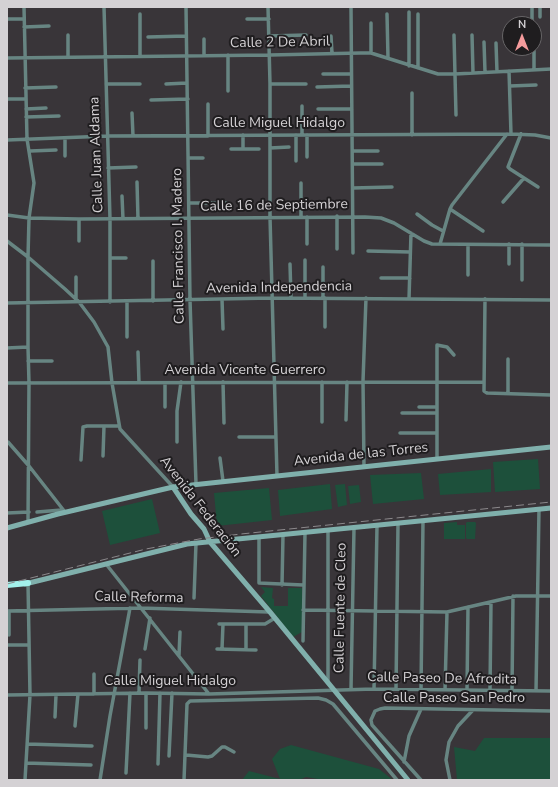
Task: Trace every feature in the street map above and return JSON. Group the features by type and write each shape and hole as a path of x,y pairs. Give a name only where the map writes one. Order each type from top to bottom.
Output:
{"highway":[{"path":"7,587 28,583"}],"main road":[{"name":"Avenida de las Torres","path":"7,528 64,511 173,487 551,447"},
{"name":"Avenida Federación","path":"173,487 204,530 210,542 275,618 408,780"},
{"path":"28,583 196,543 551,508"}],"street":[{"path":"24,7 27,139 34,183 29,218 28,257 30,466 28,522"},
{"name":"Calle Juan Aldama","path":"104,7 110,219 110,302"},
{"name":"Calle Francisco I. Madero","path":"186,7 190,300 196,484"},
{"path":"268,7 270,55 270,217 277,476"},
{"path":"351,7 353,253"},
{"path":"408,12 409,66"},
{"path":"140,14 140,56"},
{"path":"387,14 388,58"},
{"path":"418,14 418,68"},
{"path":"7,19 24,19"},
{"path":"247,19 269,19"},
{"path":"371,23 371,54"},
{"path":"24,27 49,26"},
{"path":"68,35 68,57"},
{"path":"454,35 456,115"},
{"path":"472,35 473,73"},
{"path":"148,37 186,36"},
{"path":"269,36 306,36"},
{"path":"331,36 332,53"},
{"path":"204,39 204,56"},
{"path":"484,42 485,72"},
{"path":"496,43 496,72"},
{"name":"Calle 2 De Abril","path":"7,58 351,53 371,54 388,58 409,66 438,74 551,69"},
{"path":"228,55 228,91"},
{"path":"534,56 534,70"},
{"path":"440,244 450,209 509,134 509,71"},
{"path":"322,74 351,74"},
{"path":"166,84 187,83"},
{"path":"106,84 140,84"},
{"path":"270,84 306,84"},
{"path":"510,86 536,85"},
{"path":"317,87 351,86"},
{"path":"25,88 56,87"},
{"path":"412,93 412,135"},
{"path":"7,99 26,99"},
{"path":"151,100 188,99"},
{"path":"208,104 208,136"},
{"path":"302,106 302,135"},
{"path":"26,109 46,108"},
{"path":"318,108 352,109"},
{"path":"132,113 133,136"},
{"path":"26,117 59,116"},
{"name":"Calle Miguel Hidalgo","path":"7,140 108,136 509,134 551,138"},
{"path":"521,134 508,165 510,169 538,187"},
{"path":"243,135 243,149"},
{"path":"296,135 296,161"},
{"path":"307,135 307,157"},
{"path":"65,138 65,156"},
{"path":"270,148 289,146"},
{"path":"231,149 258,149"},
{"path":"30,151 56,150"},
{"path":"353,151 378,151"},
{"path":"188,158 203,158"},
{"path":"353,164 382,164"},
{"path":"108,168 136,167"},
{"path":"503,202 524,178"},
{"path":"137,182 138,218"},
{"path":"300,183 301,217"},
{"path":"353,188 392,187"},
{"path":"122,196 123,219"},
{"path":"189,203 226,203"},
{"path":"450,209 483,231"},
{"path":"417,214 443,231"},
{"name":"Calle 16 de Septiembre","path":"7,215 29,218 79,219 353,216 381,218 394,222 427,242 440,244 551,244"},
{"path":"337,216 337,249"},
{"path":"307,217 307,244"},
{"path":"79,219 79,241"},
{"path":"409,299 411,233"},
{"name":"Avenida Federación","path":"7,242 28,257 78,301 94,322 108,347 119,426 122,432 173,487"},
{"path":"509,244 509,264"},
{"path":"522,244 522,280"},
{"path":"468,245 468,275"},
{"path":"368,251 410,252"},
{"path":"110,258 126,258"},
{"path":"305,260 305,298"},
{"path":"153,261 153,301"},
{"path":"290,264 291,298"},
{"path":"323,267 325,327"},
{"path":"76,277 78,301"},
{"path":"381,278 410,278"},
{"name":"Avenida Independencia","path":"7,303 272,298 551,300"},
{"path":"364,467 366,298"},
{"path":"222,299 223,329"},
{"path":"484,299 484,391 487,393 551,395"},
{"path":"127,337 128,301"},
{"path":"437,459 437,345 447,347 454,355"},
{"path":"7,348 28,348"},
{"path":"138,352 139,383"},
{"path":"508,358 508,393"},
{"path":"28,361 52,361"},
{"name":"Avenida Vicente Guerrero","path":"7,383 364,381 483,382"},
{"path":"165,382 165,407"},
{"path":"177,442 177,411 181,382"},
{"path":"223,382 224,423"},
{"path":"322,382 322,422"},
{"path":"346,420 348,382"},
{"path":"419,407 436,407"},
{"path":"402,413 436,413"},
{"path":"81,460 82,428 87,426 119,426"},
{"path":"103,456 104,426"},
{"path":"400,433 436,433"},
{"path":"239,437 275,437"},
{"path":"8,442 30,466 64,511"},
{"path":"220,458 223,481"},
{"path":"536,691 539,509"},
{"path":"37,512 64,511"},
{"path":"7,513 29,512"},
{"path":"421,690 423,521"},
{"path":"396,689 398,524"},
{"path":"374,688 377,526"},
{"name":"Calle Fuente de Cleo","path":"351,689 354,528"},
{"path":"328,530 328,683"},
{"path":"303,641 305,533"},
{"path":"282,585 283,535"},
{"path":"259,536 259,583 304,585"},
{"path":"194,598 196,543"},
{"path":"106,564 209,694"},
{"path":"25,780 30,695 28,583"},
{"path":"303,610 447,612 513,596 551,596"},
{"path":"512,691 513,596"},
{"path":"490,602 490,690"},
{"path":"467,691 468,607"},
{"path":"100,780 130,608"},
{"name":"Calle Reforma","path":"8,611 140,608 270,612"},
{"path":"8,611 9,635"},
{"path":"445,690 447,612"},
{"path":"145,649 150,618"},
{"path":"222,649 221,624 260,625 267,624 275,618"},
{"path":"246,625 246,649"},
{"path":"260,625 260,630"},
{"path":"179,655 180,632"},
{"path":"7,645 29,645"},
{"path":"217,649 256,650"},
{"path":"139,693 140,660"},
{"path":"94,674 94,694"},
{"name":"Calle Paseo De Afrodita","path":"333,690 374,688 467,691 551,691"},
{"name":"Calle Miguel Hidalgo","path":"7,695 114,693 209,694 333,690"},
{"path":"126,773 130,693"},
{"path":"146,693 146,728"},
{"path":"169,756 172,693"},
{"path":"75,726 78,694"},
{"path":"158,764 160,694"},
{"path":"55,717 56,695"},
{"path":"184,780 187,704 190,701 318,698 333,704 397,780"},
{"name":"Calle Paseo San Pedro","path":"421,780 372,725 371,720 375,711 380,709 421,709 551,711"},
{"path":"404,762 409,736 421,709"},
{"path":"450,780 446,760 449,742 458,726 473,710"},
{"path":"27,744 92,746"},
{"path":"186,755 208,757 212,756 222,747 234,752"},
{"path":"26,763 91,765"}],"green space":[{"path":"538,459 540,489 495,492 493,462"},
{"path":"491,469 491,492 440,495 438,474"},
{"path":"421,473 424,499 373,504 370,475"},
{"path":"330,484 332,509 280,516 278,490"},
{"path":"345,484 347,505 338,507 335,485"},
{"path":"359,485 361,502 350,504 348,486"},
{"path":"269,488 272,520 217,526 214,493"},
{"path":"152,499 160,533 110,545 102,511"},
{"path":"457,522 457,525 465,525 465,539 444,539 444,523"},
{"path":"467,522 476,523 475,539 466,538"},
{"path":"261,587 273,588 272,598 274,599 274,606 288,606 288,588 302,588 302,632 293,637 261,596 265,592"},
{"path":"484,738 551,738 551,780 457,780 454,747 475,751"},
{"path":"291,745 379,769 393,780 324,780 306,777 299,780 242,780 249,771 280,779 272,759 280,749"}],"railway":[{"path":"7,584 146,549 199,539 551,502"}]}
